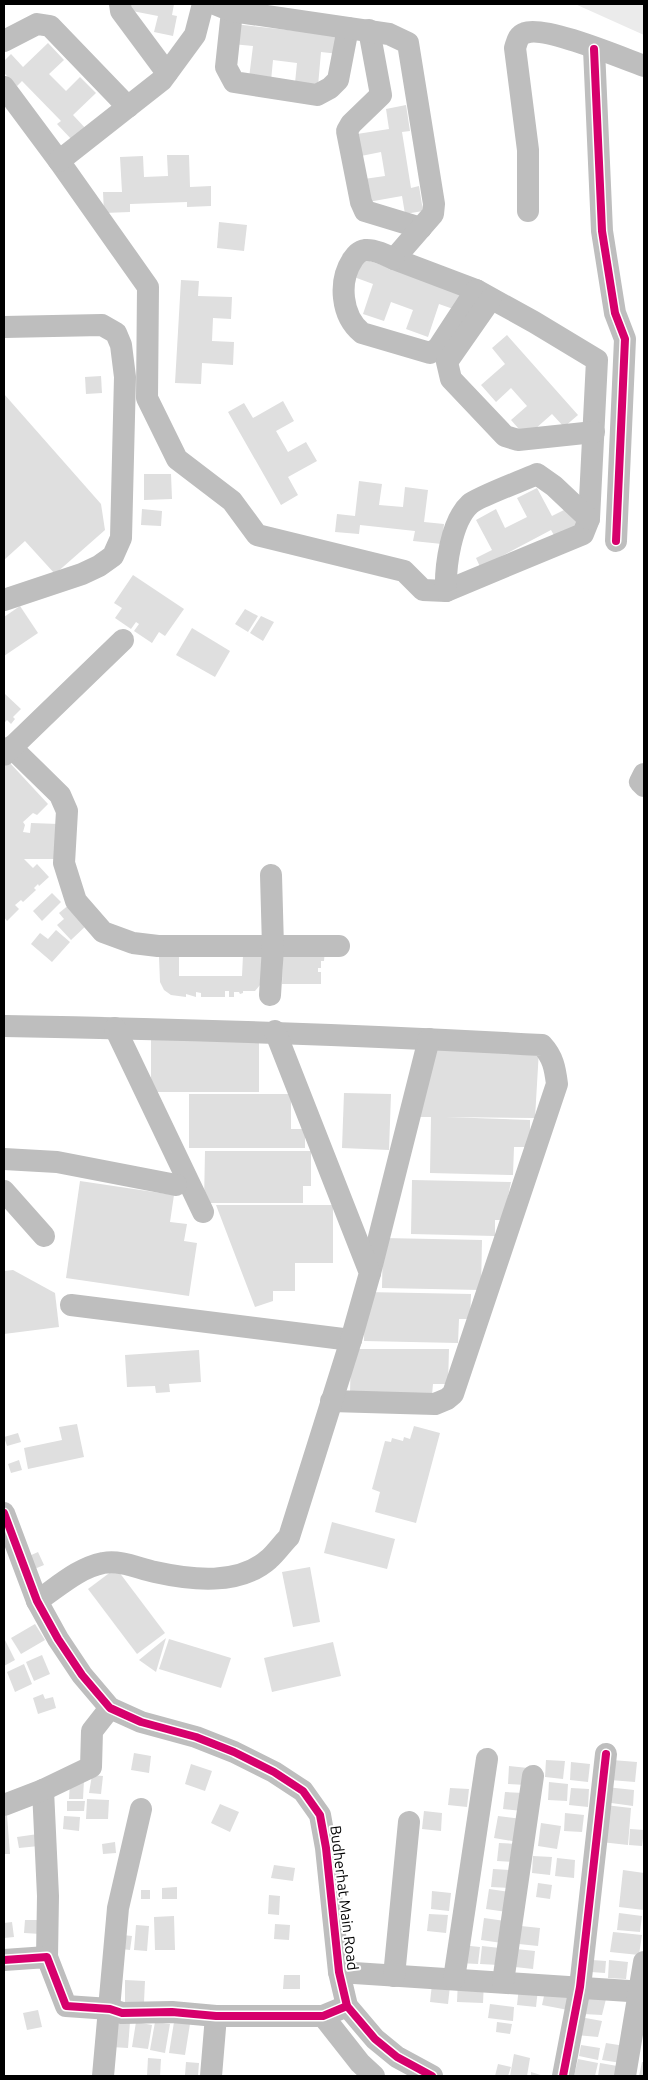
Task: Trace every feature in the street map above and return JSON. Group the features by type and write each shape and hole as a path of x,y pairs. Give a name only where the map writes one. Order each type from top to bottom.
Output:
{"street":[{"path":"120,4 121,11 167,73"},
{"path":"60,161 162,80 195,35 203,4"},
{"path":"359,29 338,80 330,88 317,95 234,82 226,67 224,7 359,29 389,34 408,43 434,204 433,214 394,259"},
{"path":"4,42 37,24 50,26 128,106"},
{"path":"359,29 381,95"},
{"path":"528,211 528,150 515,48 518,38 525,33 535,32 557,35 644,66"},
{"path":"594,49 602,230 616,313 625,339 616,541"},
{"path":"4,87 60,161 148,287 147,398 177,459 232,501 257,535 404,571 423,590 446,591 582,534 589,519 597,360 483,294 394,259 365,250 357,254 348,266 342,290 355,328 362,333 430,353 438,348 483,294"},
{"path":"381,95 417,102"},
{"path":"381,95 347,131 361,202 366,211 421,228"},
{"path":"483,294 447,362 451,379 505,436 518,440 594,432"},
{"path":"4,327 102,325 116,333 125,376 122,538 112,556 82,574 4,600"},
{"path":"446,591 445,574 456,526 470,504 537,474 554,486 589,519"},
{"path":"123,640 7,751 60,795 67,811 64,863 76,900 103,932 133,943 158,946 339,946"},
{"path":"644,774 640,782 644,786"},
{"path":"270,995 273,947 271,875"},
{"path":"4,1026 275,1031 542,1045 555,1064 557,1084 453,1394 435,1404 331,1401"},
{"path":"115,1028 203,1212"},
{"path":"275,1031 370,1273"},
{"path":"37,1601 86,1568 104,1563 119,1562 156,1572 213,1579 243,1574 268,1560 289,1537 352,1340 429,1039"},
{"path":"4,1159 57,1162 176,1185"},
{"path":"4,1191 44,1236"},
{"path":"70,1305 352,1340"},
{"name":"Budherhat Main Road","path":"4,1514 9,1546 37,1601 58,1639 82,1675 110,1708 141,1722 196,1737 234,1752 274,1772 303,1791 320,1815 326,1848 339,1972 347,2006 375,2040 397,2057 426,2075"},
{"path":"4,1805 43,1790 91,1767 92,1731 110,1708"},
{"path":"564,2076 580,1987 606,1754"},
{"path":"454,1979 487,1759"},
{"path":"504,1982 533,1776"},
{"path":"43,1790 48,1896 47,1957 66,2006 110,2009 122,2013 172,2012 216,2016 323,2016 347,2006"},
{"path":"103,2076 118,1908 141,1809"},
{"path":"394,1976 409,1822"},
{"path":"4,1960 47,1957"},
{"path":"625,2076 642,1992 644,1962"},
{"path":"339,1972 642,1992"},
{"path":"211,2076 216,2016"},
{"path":"323,2016 360,2063 374,2076"}],"shaded area":[{"path":"575,4 644,4 644,35"}],"building":[{"path":"129,4 174,4 172,15 177,16 173,36 154,32 158,16 127,10"},
{"path":"235,24 341,36 339,54 321,52 318,86 295,83 297,63 273,60 271,81 249,78 253,46 232,44"},
{"path":"48,43 64,60 49,74 66,91 80,77 96,93 73,115 87,130 74,142 57,124 61,121 22,81 17,86 4,73 4,61 11,54 23,67"},
{"path":"406,105 410,131 402,132 411,188 419,186 423,211 405,214 402,196 368,202 364,179 385,176 381,152 361,156 357,134 389,129 386,109"},
{"path":"167,155 189,155 190,187 211,186 211,206 187,207 187,202 130,204 130,212 104,213 103,192 122,192 120,157 143,156 144,177 168,176"},
{"path":"219,222 247,225 244,251 217,248"},
{"path":"361,258 462,293 456,310 439,304 428,337 406,329 413,310 391,302 384,321 363,314 373,284 354,277"},
{"path":"181,280 199,281 198,296 232,297 231,319 213,318 212,341 234,342 233,365 202,363 201,384 175,383"},
{"path":"507,335 578,415 564,427 552,414 526,437 511,420 527,406 511,388 496,402 481,385 505,364 492,348"},
{"path":"101,376 102,393 86,394 85,377"},
{"path":"4,394 101,504 105,530 55,574 25,541 4,560"},
{"path":"283,401 294,421 276,431 288,452 306,442 317,461 288,477 298,495 281,505 228,412 244,403 253,418"},
{"path":"144,474 171,474 172,499 144,500"},
{"path":"359,481 382,484 379,505 403,507 405,487 428,490 424,522 444,524 442,544 413,541 415,531 360,525 359,534 335,532 337,514 355,516"},
{"path":"537,488 552,516 570,507 579,525 555,537 551,530 500,557 482,571 476,558 492,550 476,520 496,509 505,528 527,517 517,498"},
{"path":"142,509 162,511 161,526 141,525"},
{"path":"133,575 184,609 165,636 159,632 152,643 134,631 139,624 136,622 131,629 115,618 122,608 114,603"},
{"path":"20,606 38,633 4,656 4,617"},
{"path":"245,609 258,616 248,632 235,624"},
{"path":"261,616 274,622 263,641 250,633"},
{"path":"192,628 230,651 215,677 176,655"},
{"path":"5,694 21,709 13,717 15,719 11,724 7,720 4,723"},
{"path":"9,762 48,804 37,815 33,813 23,822 25,825 23,832 30,833 31,823 59,824 57,859 24,859 33,868 37,864 49,877 39,886 38,884 34,888 36,890 23,902 21,900 15,905 19,909 7,921 4,917 4,767"},
{"path":"52,893 61,902 42,921 33,911"},
{"path":"70,904 89,923 71,940 57,925 64,919 59,913"},
{"path":"56,930 70,942 52,962 31,944 40,933 48,939"},
{"path":"283,949 325,950 324,961 321,961 321,968 318,968 318,972 321,972 321,984 282,984"},
{"path":"243,955 266,956 260,985 255,991 243,991 240,994 239,992 234,992 234,997 229,997 229,991 225,991 225,997 201,997 201,993 196,992 196,997 186,994 186,997 171,995 164,990 160,982 159,957 179,957 179,976 242,976"},
{"path":"151,1033 259,1033 259,1092 151,1092"},
{"path":"437,1040 539,1050 535,1118 445,1117 530,1120 530,1147 514,1147 513,1175 430,1173 431,1117 420,1117"},
{"path":"344,1093 391,1094 389,1150 342,1148"},
{"path":"189,1094 291,1094 291,1129 305,1129 305,1148 189,1148"},
{"path":"205,1151 311,1151 311,1186 303,1186 303,1203 204,1203"},
{"path":"412,1180 511,1182 503,1220 495,1220 495,1236 411,1234"},
{"path":"80,1181 174,1195 170,1222 187,1224 184,1241 197,1243 189,1296 66,1278"},
{"path":"216,1205 333,1205 333,1263 295,1263 295,1291 273,1291 273,1301 255,1307"},
{"path":"383,1238 482,1240 481,1290 382,1288"},
{"path":"13,1270 55,1293 59,1327 4,1334 4,1271"},
{"path":"365,1292 471,1294 470,1319 459,1319 458,1343 364,1341"},
{"path":"351,1349 449,1349 448,1384 433,1384 432,1395 350,1394"},
{"path":"199,1350 201,1382 169,1384 170,1392 156,1393 155,1386 127,1387 125,1355"},
{"path":"77,1424 84,1457 28,1469 24,1448 62,1440 59,1427"},
{"path":"414,1426 440,1433 416,1523 375,1512 380,1492 372,1489 385,1441 391,1442 392,1438 403,1441 404,1437 410,1439"},
{"path":"18,1433 21,1442 7,1446 4,1437"},
{"path":"19,1460 22,1470 11,1473 8,1464"},
{"path":"332,1522 395,1539 387,1569 324,1553"},
{"path":"38,1552 44,1565 32,1570 27,1557"},
{"path":"310,1567 320,1622 293,1627 282,1572"},
{"path":"116,1568 165,1633 137,1654 88,1589"},
{"path":"35,1624 45,1640 21,1654 11,1638"},
{"path":"4,1638 15,1660 4,1666"},
{"path":"166,1638 156,1672 139,1660"},
{"path":"169,1639 231,1658 221,1688 159,1669"},
{"path":"333,1642 341,1676 272,1692 264,1658"},
{"path":"42,1655 50,1674 34,1681 26,1662"},
{"path":"24,1664 32,1684 15,1692 7,1672"},
{"path":"43,1694 45,1699 53,1697 56,1708 38,1714 33,1698"},
{"path":"134,1753 151,1756 149,1773 131,1770"},
{"path":"546,1760 565,1761 563,1779 545,1777"},
{"path":"612,1760 637,1762 635,1782 610,1780"},
{"path":"571,1762 590,1764 588,1782 570,1780"},
{"path":"191,1764 212,1771 205,1791 185,1784"},
{"path":"509,1766 528,1768 526,1785 508,1784"},
{"path":"92,1775 103,1776 101,1794 89,1793"},
{"path":"70,1780 84,1780 83,1799 69,1799"},
{"path":"549,1782 568,1784 567,1801 548,1800"},
{"path":"606,1787 634,1790 633,1806 604,1802"},
{"path":"450,1788 469,1789 467,1807 448,1805"},
{"path":"571,1788 589,1789 588,1807 569,1805"},
{"path":"505,1792 524,1793 522,1811 503,1809"},
{"path":"87,1799 109,1800 108,1819 86,1819"},
{"path":"67,1801 85,1801 84,1811 67,1811"},
{"path":"220,1804 239,1812 230,1832 211,1823"},
{"path":"605,1805 631,1808 628,1845 601,1842"},
{"path":"424,1811 442,1813 441,1831 422,1829"},
{"path":"565,1813 584,1815 582,1832 564,1831"},
{"path":"7,1815 10,1854 4,1854 4,1816"},
{"path":"64,1816 80,1817 79,1831 63,1829"},
{"path":"498,1816 522,1819 518,1842 494,1838"},
{"path":"541,1823 561,1826 557,1849 538,1846"},
{"path":"630,1829 644,1830 642,1846 629,1845"},
{"path":"38,1834 39,1846 19,1848 17,1837"},
{"path":"115,1842 116,1853 103,1854 102,1844"},
{"path":"499,1843 518,1844 516,1862 497,1861"},
{"path":"533,1856 552,1857 550,1875 532,1873"},
{"path":"557,1858 575,1860 574,1878 555,1876"},
{"path":"274,1865 295,1868 293,1881 271,1878"},
{"path":"493,1869 512,1870 510,1888 491,1887"},
{"path":"623,1870 644,1873 644,1910 619,1907"},
{"path":"538,1883 552,1885 550,1899 536,1897"},
{"path":"177,1887 177,1899 162,1899 162,1888"},
{"path":"489,1889 510,1892 507,1912 486,1909"},
{"path":"141,1890 150,1890 150,1899 141,1899"},
{"path":"432,1891 451,1893 449,1911 431,1909"},
{"path":"269,1895 280,1896 279,1915 268,1914"},
{"path":"619,1913 642,1916 640,1932 617,1930"},
{"path":"429,1914 448,1915 446,1933 427,1931"},
{"path":"174,1916 175,1950 155,1950 154,1917"},
{"path":"484,1918 505,1921 502,1943 481,1940"},
{"path":"25,1920 41,1920 41,1934 24,1933"},
{"path":"12,1922 14,1937 4,1938 4,1923"},
{"path":"275,1924 290,1925 289,1940 274,1939"},
{"path":"136,1925 149,1926 147,1951 134,1950"},
{"path":"521,1926 540,1928 538,1946 519,1944"},
{"path":"613,1932 642,1935 639,1955 610,1952"},
{"path":"123,1935 132,1936 130,1950 121,1949"},
{"path":"461,1945 480,1947 478,1964 459,1963"},
{"path":"482,1946 500,1948 499,1965 480,1964"},
{"path":"516,1949 535,1951 533,1969 515,1967"},
{"path":"592,1960 606,1961 605,1973 591,1972"},
{"path":"609,1960 628,1962 626,1979 608,1978"},
{"path":"284,1975 300,1975 300,1989 283,1989"},
{"path":"125,1980 145,1981 144,2002 125,2002"},
{"path":"458,1980 484,1981 483,2003 457,2002"},
{"path":"432,1984 450,1986 448,2004 430,2002"},
{"path":"519,1987 538,1989 536,2007 517,2005"},
{"path":"546,1987 572,1992 568,2010 542,2005"},
{"path":"584,1996 606,1999 602,2015 583,2014"},
{"path":"490,2004 514,2007 513,2021 488,2018"},
{"path":"38,2010 42,2027 27,2030 23,2013"},
{"path":"580,2017 602,2021 598,2037 576,2035"},
{"path":"113,2021 130,2022 128,2048 111,2047"},
{"path":"136,2022 152,2025 148,2049 132,2047"},
{"path":"155,2022 170,2024 165,2053 150,2050"},
{"path":"174,2022 190,2024 185,2055 169,2053"},
{"path":"497,2022 512,2024 510,2034 496,2032"},
{"path":"606,2043 625,2046 621,2063 602,2060"},
{"path":"581,2045 600,2048 598,2060 579,2056"},
{"path":"514,2054 530,2058 527,2076 510,2076"},
{"path":"148,2058 161,2059 160,2076 147,2076"},
{"path":"578,2059 598,2063 595,2076 574,2076"},
{"path":"186,2062 199,2063 198,2076 185,2075"},
{"path":"642,2062 644,2062 644,2076 639,2076"},
{"path":"600,2063 623,2067 621,2076 598,2076"},
{"path":"498,2064 511,2067 508,2076 495,2076"},
{"path":"531,2072 544,2076 531,2076"}],"cycle path":[{"path":"594,49 602,231 615,313 625,339 616,541"},
{"path":"4,1513 37,1601 58,1639 82,1675 110,1708 141,1722 196,1737 234,1752 274,1772 303,1791 320,1815 326,1848 339,1972 347,2006 375,2039 397,2057 432,2076"},
{"path":"563,2076 580,1987 606,1754"},
{"path":"4,1960 47,1957 66,2006 110,2009 122,2013 172,2012 216,2016 323,2016 347,2006"}]}
